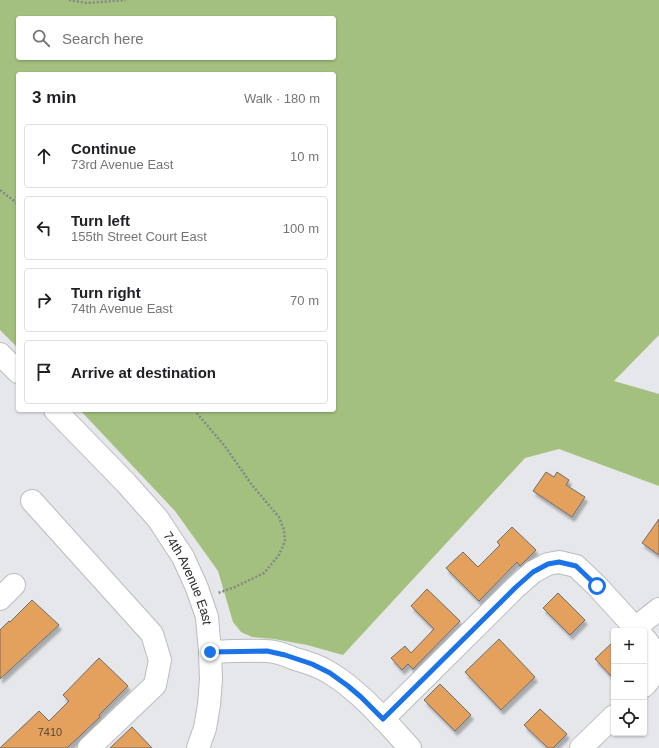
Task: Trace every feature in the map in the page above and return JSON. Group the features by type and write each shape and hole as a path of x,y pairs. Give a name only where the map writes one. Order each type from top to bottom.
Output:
{"street":[{"path":"0,354 16,370"},
{"name":"74th Avenue East","path":"57,412 126,483 158,520 183,557 197,588 207,617 211,679 205,728 198,748"},
{"path":"32,501 152,634 160,660 155,685 89,748"},
{"path":"383,719 516,587 533,572 548,564 559,562 576,566 597,586 635,628"},
{"path":"642,628 659,609"},
{"path":"647,641 653,653 655,662 655,669 648,680"},
{"path":"210,652 267,651 312,664 330,673 361,697 410,748"},
{"path":"581,748 611,719"}],"path":[{"path":"69,0 87,3 126,0"},
{"path":"0,190 16,202"},
{"path":"196,412 224,445 252,485 279,517 284,530 285,541 279,555 264,573 234,587 200,599"}],"green space":[{"path":"0,0 659,0 659,335 614,381 659,394 659,486 559,449 525,458 343,655 307,645 252,637 241,632 233,622 218,571 175,511 82,412 336,412 336,72 16,72 16,346 0,330"}],"building":[{"path":"546,472 554,477 557,472 569,480 566,485 585,497 572,517 533,491"},
{"path":"659,519 659,555 642,543"},
{"path":"512,527 536,550 520,566 517,562 479,601 446,568 463,552 478,567 500,545 497,542"},
{"path":"427,589 460,621 413,669 408,664 402,670 391,658 405,646 411,653 434,629 411,606"},
{"path":"558,593 585,620 570,635 543,608"},
{"path":"32,600 59,625 0,679 0,630"},
{"path":"499,639 535,677 501,710 465,672"},
{"path":"611,644 611,676 595,659"},
{"path":"99,658 128,686 99,715 100,717 67,748 0,748 39,711 49,721 69,701 63,695"},
{"path":"440,684 471,715 455,731 424,700"},
{"path":"540,709 567,734 553,748 548,748 524,725"},
{"path":"132,727 152,748 110,748"}],"route":[{"path":"210,652 267,651 312,664 330,673 348,686 383,719 533,572 548,564 559,562 576,566 597,586"}]}
